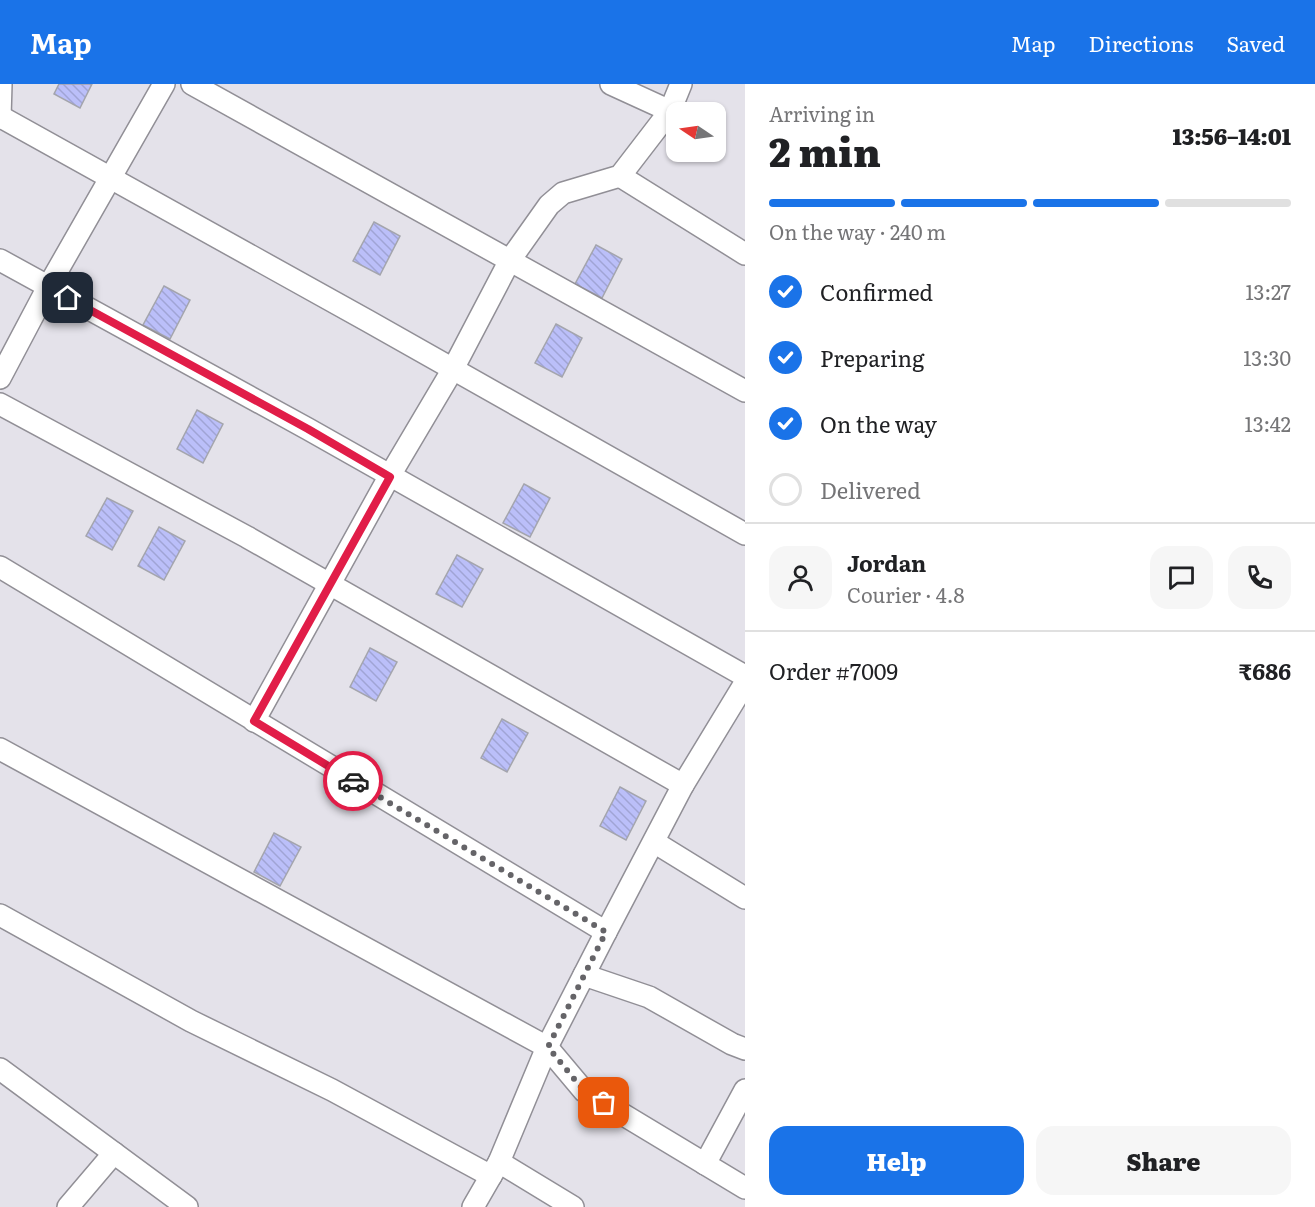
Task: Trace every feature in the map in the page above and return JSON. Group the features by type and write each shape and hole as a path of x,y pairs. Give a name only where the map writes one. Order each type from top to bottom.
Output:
{"street":[{"path":"0,378 48,287 164,84"},
{"path":"192,84 745,391"},
{"path":"611,84 666,109"},
{"path":"674,102 681,84"},
{"path":"2,85 0,117 745,534"},
{"path":"254,721 453,369 510,260 549,205 563,193 620,176 666,116"},
{"path":"620,176 745,254"},
{"path":"0,260 308,429 745,676"},
{"path":"0,404 330,584 683,785"},
{"path":"0,567 606,932"},
{"path":"473,1207 495,1169 548,1047 606,932 683,785 745,683"},
{"path":"0,748 548,1047 584,1091 745,1188"},
{"path":"654,842 745,898"},
{"path":"0,915 191,1022 573,1207"},
{"path":"584,975 649,997 745,1049"},
{"path":"0,1069 187,1207"},
{"path":"705,1164 745,1090"},
{"path":"68,1207 114,1153"}],"building":[{"path":"59,84 92,84 80,108 54,94"},
{"path":"374,222 400,236 380,275 353,261"},
{"path":"596,245 622,259 602,298 575,284"},
{"path":"164,286 190,300 170,339 143,325"},
{"path":"556,324 582,338 562,377 535,363"},
{"path":"197,410 223,424 203,463 177,449"},
{"path":"524,484 550,498 530,537 503,523"},
{"path":"107,498 133,511 112,550 86,536"},
{"path":"159,527 185,541 164,580 138,566"},
{"path":"457,555 483,569 462,607 436,594"},
{"path":"370,648 397,662 376,701 350,687"},
{"path":"502,719 528,733 507,772 481,758"},
{"path":"620,787 646,801 626,840 600,826"},
{"path":"274,833 301,847 280,886 254,872"}],"way so far":[{"path":"353,781 606,932 548,1047 584,1091 604,1103"}],"route":[{"path":"68,298 308,429 390,477 254,721 353,781"}]}
